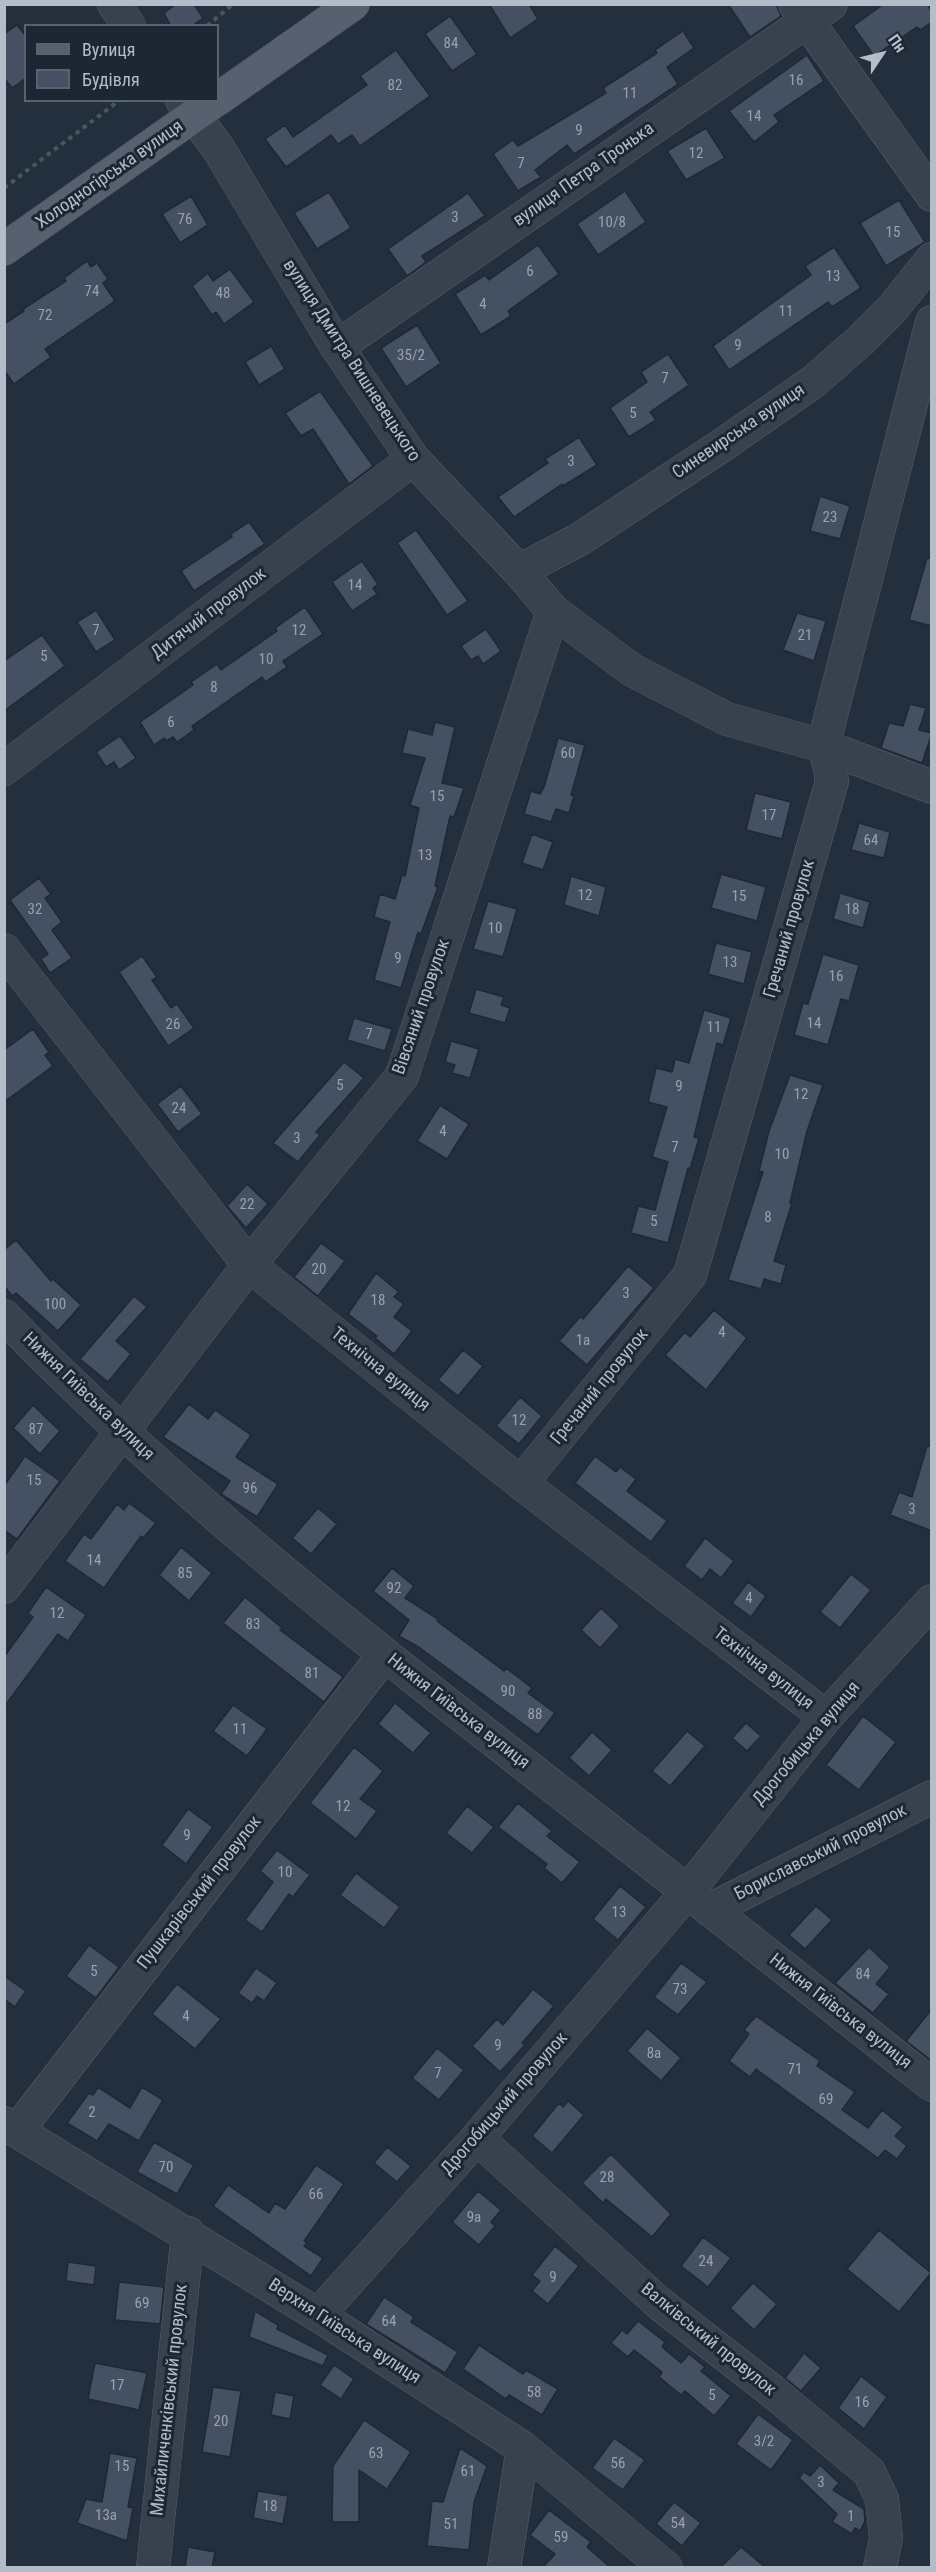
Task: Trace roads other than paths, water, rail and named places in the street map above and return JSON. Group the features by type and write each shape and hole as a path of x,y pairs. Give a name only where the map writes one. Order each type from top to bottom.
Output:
{"main road":[{"name":"Холодногірська вулиця","path":"219,93 353,4"},
{"name":"Холодногірська вулиця","path":"4,249 202,104"}],"street":[{"path":"114,4 128,24"},
{"path":"811,10 932,195"},
{"name":"вулиця Петра Тронька","path":"337,346 811,10"},
{"name":"вулиця Дмитра Вишневецького","path":"202,104 218,148 337,346 413,459 553,610 632,670 728,719 823,746 932,787"},
{"name":"Синевирська вулиця","path":"519,571 580,539 813,382 892,309 932,259"},
{"name":"Гречаний провулок","path":"522,1482 690,1275 832,781 823,746 932,322"},
{"name":"Дитячий провулок","path":"4,769 413,459"},
{"name":"Вівсяний провулок","path":"4,1587 123,1434 249,1265 402,1076 553,610"},
{"name":"Технічна вулиця","path":"4,950 249,1265 522,1482 826,1718"},
{"name":"Нижня Гиївська вулиця","path":"4,1316 123,1434 384,1655 932,2085"},
{"name":"Дрогобицька вулиця","path":"699,1900 826,1718 932,1601"},
{"name":"Пушкарівський провулок","path":"11,2127 384,1655"},
{"name":"Бориславський провулок","path":"699,1900 932,1797"},
{"name":"Дрогобицький провулок","path":"318,2315 477,2138 699,1900"},
{"name":"Верхня Гиївська вулиця","path":"11,2127 318,2315 523,2448 666,2568"},
{"name":"Валківський провулок","path":"477,2138 660,2304 772,2391 869,2472 882,2499 886,2538 880,2568"},
{"name":"Михайличенківський провулок","path":"153,2568 188,2234"},
{"path":"504,2568 523,2448"}]}
